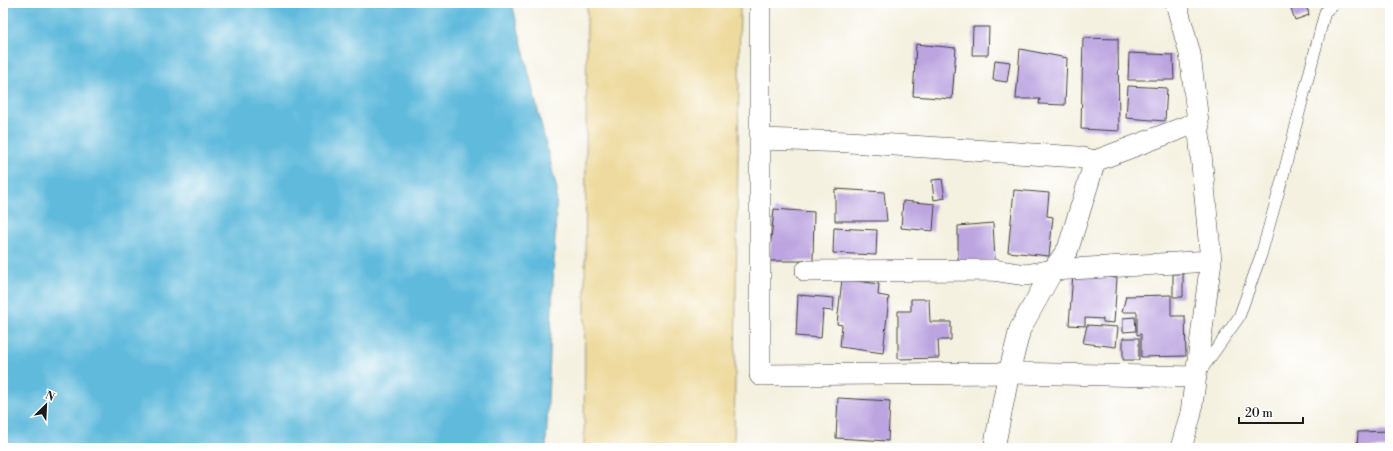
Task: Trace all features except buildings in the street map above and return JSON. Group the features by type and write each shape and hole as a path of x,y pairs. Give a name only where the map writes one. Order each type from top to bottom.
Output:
{"street":[{"path":"760,3 760,375 1009,373 1196,377"},
{"path":"1176,3 1190,54 1211,261 1191,413 1181,448"},
{"path":"760,139 849,142 1039,154 1078,157 1095,161 1198,122"},
{"path":"994,448 1009,373 1020,329 1053,270 1068,249 1095,161"},
{"path":"806,271 993,270 1026,274 1053,270 1211,261"}],"lane":[{"path":"1196,377 1239,317 1261,255 1325,12 1335,3"}],"sand":[{"path":"587,3 740,3 734,448 584,448"}],"water":[{"path":"3,3 512,3 557,190 546,448 3,448"}]}
